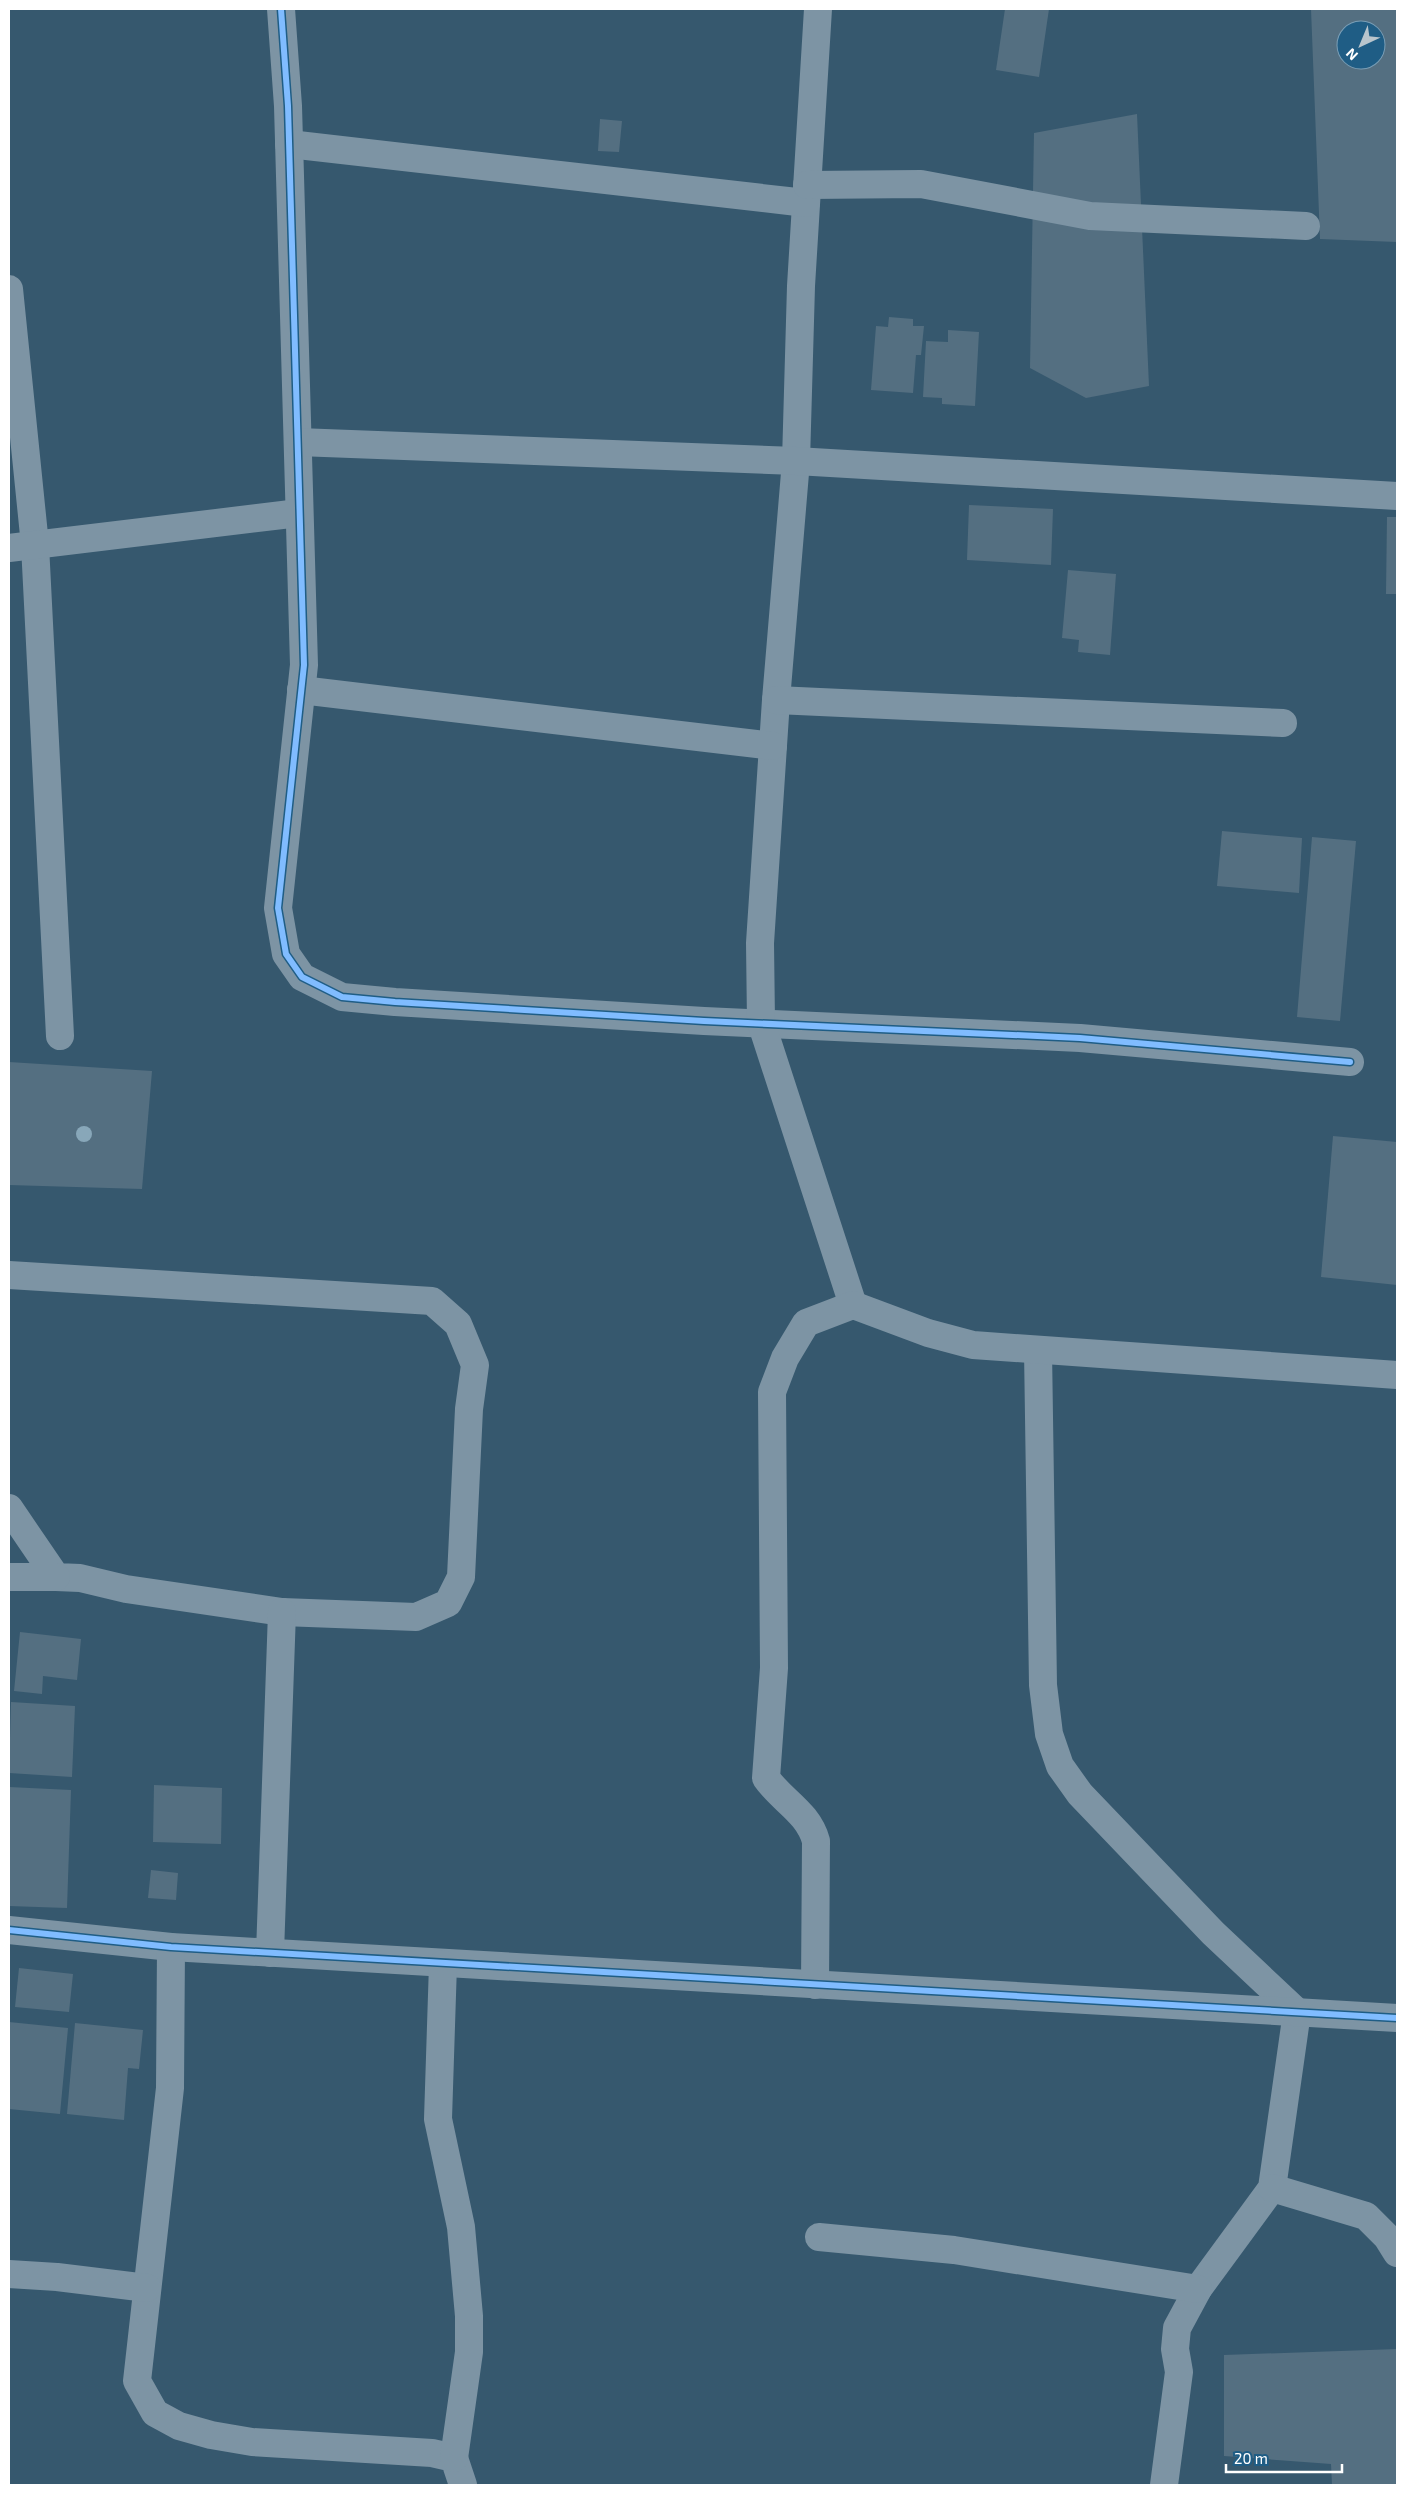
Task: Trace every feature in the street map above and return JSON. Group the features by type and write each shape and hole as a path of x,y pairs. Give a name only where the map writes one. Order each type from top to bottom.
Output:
{"street":[{"path":"281,9 289,144 304,665 278,908 286,954 302,977 342,996 395,1002 704,1021 761,1022 1080,1038 1350,1062"},
{"path":"818,9 801,286 796,461 776,700 760,943 761,1022 853,1305"},
{"path":"289,144 807,194 921,184 1090,216 1306,226"},
{"path":"9,289 22,546 60,1036"},
{"path":"298,442 796,461 1397,496"},
{"path":"22,546 299,513"},
{"path":"301,690 773,746"},
{"path":"776,700 1282,723"},
{"path":"9,1275 432,1302 458,1324 475,1365 469,1409 461,1576 448,1603 416,1617 282,1612 126,1589 80,1578 9,1577"},
{"path":"814,1985 816,1840 812,1827 804,1816 776,1792 766,1778 774,1668 772,1392 786,1358 806,1323 853,1305 928,1333 973,1345 1397,1375"},
{"path":"1038,1350 1042,1685 1049,1734 1060,1766 1080,1794 1121,1839 1213,1934 1297,2012"},
{"path":"9,1508 56,1577"},
{"path":"270,1953 282,1612"},
{"path":"9,1930 171,1947 1397,2018"},
{"path":"171,1947 170,2088 137,2381 154,2413 179,2426 195,2431 252,2442 432,2453 454,2458"},
{"path":"443,1964 438,2119 462,2227 469,2316 469,2352 454,2458 463,2485"},
{"path":"1164,2485 1179,2372 1176,2349 1177,2328 1198,2289 1272,2188 1297,2012"},
{"path":"1272,2188 1366,2216 1387,2237 1397,2253"},
{"path":"819,2237 954,2250 1198,2289"},
{"path":"9,2274 57,2277 147,2288"}],"building":[{"path":"1005,9 1049,9 1039,77 996,70"},
{"path":"1311,9 1397,9 1397,242 1320,239"},
{"path":"1137,114 1149,386 1086,398 1030,368 1034,133"},
{"path":"600,119 622,121 619,152 598,151"},
{"path":"889,317 913,319 913,326 924,326 921,355 916,355 913,393 871,390 876,326 888,327"},
{"path":"948,330 979,332 975,406 942,404 942,398 923,397 926,341 948,342"},
{"path":"969,505 1053,509 1051,565 967,560"},
{"path":"1387,517 1397,517 1397,594 1386,594"},
{"path":"1068,570 1116,574 1110,655 1078,652 1079,640 1062,638"},
{"path":"1222,831 1302,838 1299,893 1217,886"},
{"path":"1312,837 1356,841 1340,1021 1297,1017"},
{"path":"9,1062 152,1071 142,1189 9,1185"},
{"path":"1333,1136 1397,1142 1397,1285 1321,1277"},
{"path":"20,1632 81,1639 77,1680 43,1676 42,1694 14,1691"},
{"path":"11,1702 75,1706 72,1777 9,1773"},
{"path":"154,1785 222,1788 221,1844 153,1842"},
{"path":"9,1787 71,1790 67,1908 9,1906"},
{"path":"151,1870 178,1873 176,1900 148,1898"},
{"path":"19,1968 73,1974 69,2012 15,2007"},
{"path":"9,2022 68,2028 60,2114 9,2109"},
{"path":"75,2023 143,2030 139,2069 128,2068 124,2120 67,2114"},
{"path":"1397,2349 1397,2485 1332,2485 1331,2464 1224,2456 1224,2355"}],"cycle path":[{"path":"281,9 288,106 304,665 278,908 286,954 302,977 342,997 395,1002 704,1021 1080,1038 1350,1062"},
{"path":"9,1930 171,1947 1397,2018"}]}
